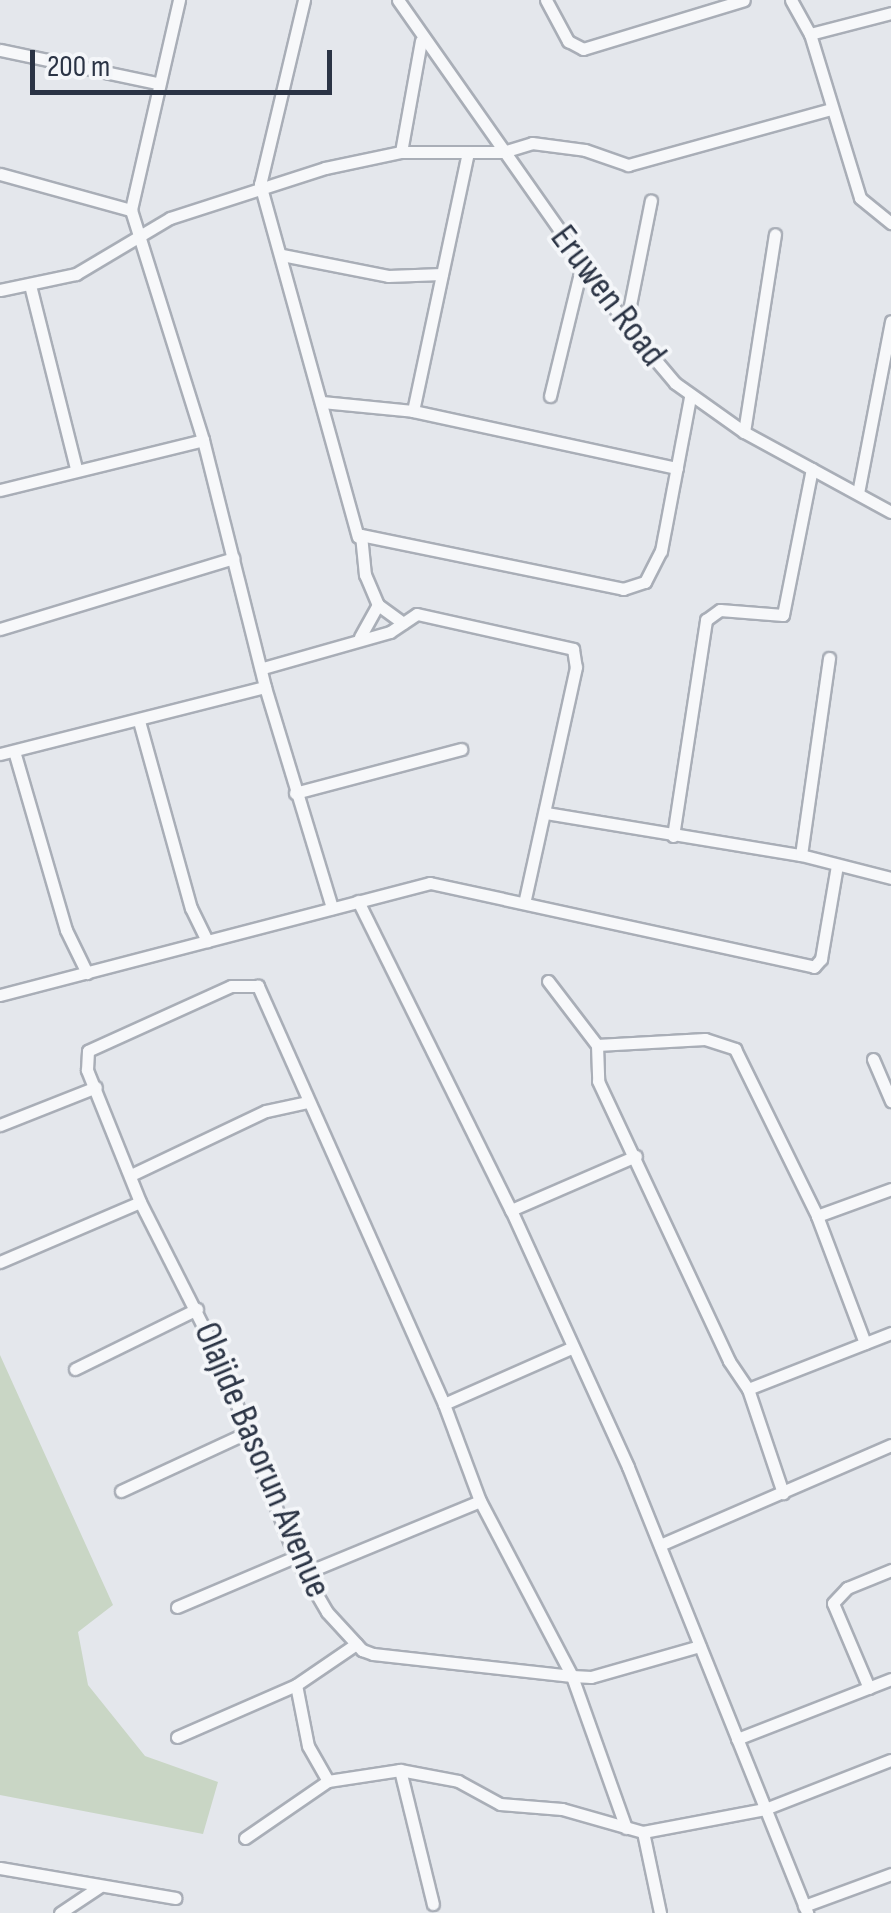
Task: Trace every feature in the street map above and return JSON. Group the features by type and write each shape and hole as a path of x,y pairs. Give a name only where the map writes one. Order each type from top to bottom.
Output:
{"street":[{"path":"179,0 156,83 132,210 144,236 203,440 266,687 332,908"},
{"path":"304,0 260,184 378,605 403,623"},
{"name":"Eruwen Road","path":"398,0 421,41 626,325 690,398 891,512"},
{"path":"546,0 568,40 583,49 744,0"},
{"path":"791,0 810,34 828,110 865,208 891,223"},
{"path":"810,34 891,13"},
{"path":"402,152 421,41"},
{"path":"0,50 156,83"},
{"path":"0,290 76,274 170,218 260,184 402,152 503,152 532,143 585,150 628,166 828,110"},
{"path":"413,411 468,152"},
{"path":"0,174 132,210"},
{"path":"626,325 651,200"},
{"path":"744,432 775,234"},
{"path":"282,255 388,276 442,274"},
{"path":"550,396 582,265"},
{"path":"30,285 76,468"},
{"path":"858,493 891,321"},
{"path":"358,537 429,545 633,589 645,582 660,551 690,398"},
{"path":"322,402 413,411 677,468"},
{"path":"0,490 76,468 203,440"},
{"path":"673,836 706,620 720,610 783,616 812,469"},
{"path":"0,629 234,558"},
{"path":"360,637 378,605"},
{"path":"262,668 428,614 446,625 572,650 576,667 525,899"},
{"path":"801,855 829,658"},
{"path":"0,754 266,687"},
{"path":"139,721 191,908 207,941"},
{"path":"295,792 460,748"},
{"path":"14,751 66,930 86,973"},
{"path":"546,813 801,855 891,878"},
{"path":"0,995 430,883 525,899 814,967 821,959 837,864"},
{"path":"358,902 512,1210 574,1348 660,1545 806,1910 891,1874"},
{"path":"548,981 597,1046 598,1082 729,1360 748,1388 783,1493"},
{"name":"Olajide Basorun Avenue","path":"308,1102 263,995 248,983 84,1057 140,1202 197,1309 250,1431 295,1557 303,1574 356,1644"},
{"path":"597,1046 724,1040 735,1049 817,1216 865,1343"},
{"path":"873,1059 891,1101"},
{"path":"0,1124 96,1086"},
{"path":"130,1174 266,1112 308,1102 444,1404 480,1501 572,1676 626,1828"},
{"path":"512,1210 636,1156"},
{"path":"817,1216 891,1189"},
{"path":"0,1262 140,1202"},
{"path":"76,1369 197,1309"},
{"path":"748,1388 891,1333"},
{"path":"444,1404 574,1348"},
{"path":"121,1491 250,1431"},
{"path":"660,1545 891,1444"},
{"path":"303,1574 480,1501"},
{"path":"177,1606 295,1557"},
{"path":"869,1688 833,1603 846,1588 891,1570"},
{"path":"177,1738 296,1685 356,1644 373,1654 572,1676 610,1675 700,1646"},
{"path":"737,1739 891,1679"},
{"path":"296,1685 308,1746 328,1780"},
{"path":"245,1838 328,1780 400,1770 458,1781 500,1804 562,1809 643,1832 765,1808 891,1760"},
{"path":"400,1770 433,1904"},
{"path":"643,1832 660,1913"},
{"path":"0,1868 174,1898"},
{"path":"60,1913 99,1888"}],"green space":[{"path":"0,1355 113,1605 78,1632 88,1685 145,1756 218,1782 203,1834 0,1795"}]}
